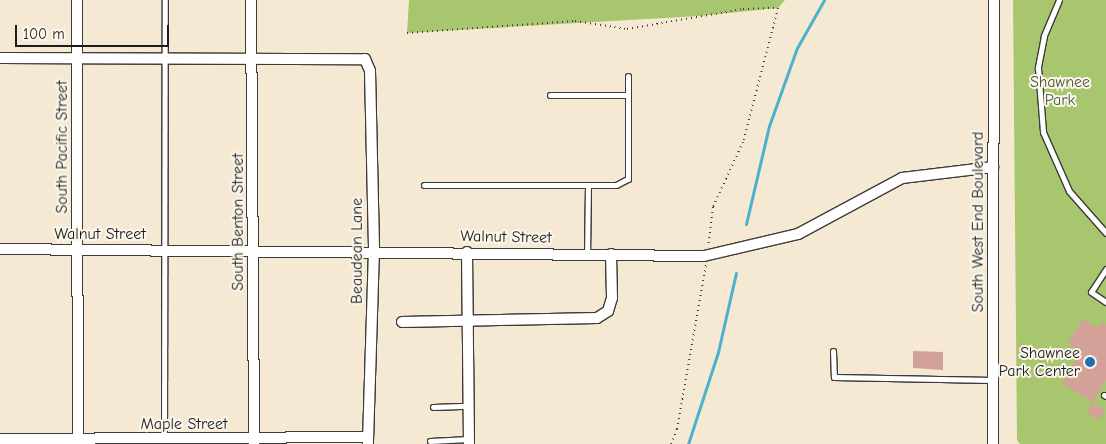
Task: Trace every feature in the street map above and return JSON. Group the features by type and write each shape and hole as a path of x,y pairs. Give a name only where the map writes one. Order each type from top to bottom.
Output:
{"street":[{"name":"South Pacific Street","path":"77,0 78,441"},
{"name":"South Benton Street","path":"251,0 254,442"},
{"name":"South West End Boulevard","path":"993,444 994,0"},
{"path":"0,58 251,58"},
{"name":"Beaudean Lane","path":"251,58 365,59 370,71 374,250 368,440"},
{"name":"Walnut Street","path":"0,249 374,250 707,255 798,234 902,178 993,168"},
{"path":"467,252 469,442"},
{"path":"402,322 597,318 608,311 612,298 611,254"},
{"name":"Maple Street","path":"0,439 78,441 164,439 254,442 368,440"}],"lane":[{"path":"164,439 165,0"},
{"path":"1059,0 1040,52 1040,116 1060,177 1078,204 1106,233"},
{"path":"424,185 616,185 628,179 628,76"},
{"path":"550,95 628,95"},
{"path":"587,254 588,185"},
{"path":"1106,269 1091,292 1106,302"},
{"path":"833,350 834,377 993,380"},
{"path":"433,408 468,406"},
{"path":"430,441 469,442"}],"path":[{"path":"407,33 575,21 627,29 743,9 778,8 743,142 713,207 707,255 677,429 671,444"}],"green space":[{"path":"409,0 785,0 778,8 699,16 407,33"},
{"name":"Shawnee Park","path":"1013,0 1106,0 1106,444 1020,444 1017,440"}],"building":[{"name":"Shawnee Park Center","path":"1083,319 1097,328 1101,322 1106,325 1106,380 1092,402 1062,383 1081,351 1068,343"},
{"path":"913,351 943,352 943,370 913,368"},
{"path":"1093,403 1105,410 1099,420 1087,412"}],"waterway":[{"path":"746,224 769,126 797,48 824,0"},
{"path":"688,444 718,352 736,273"}],"place":[{"name":"Shawnee Park Center","path":"1090,362"}]}
